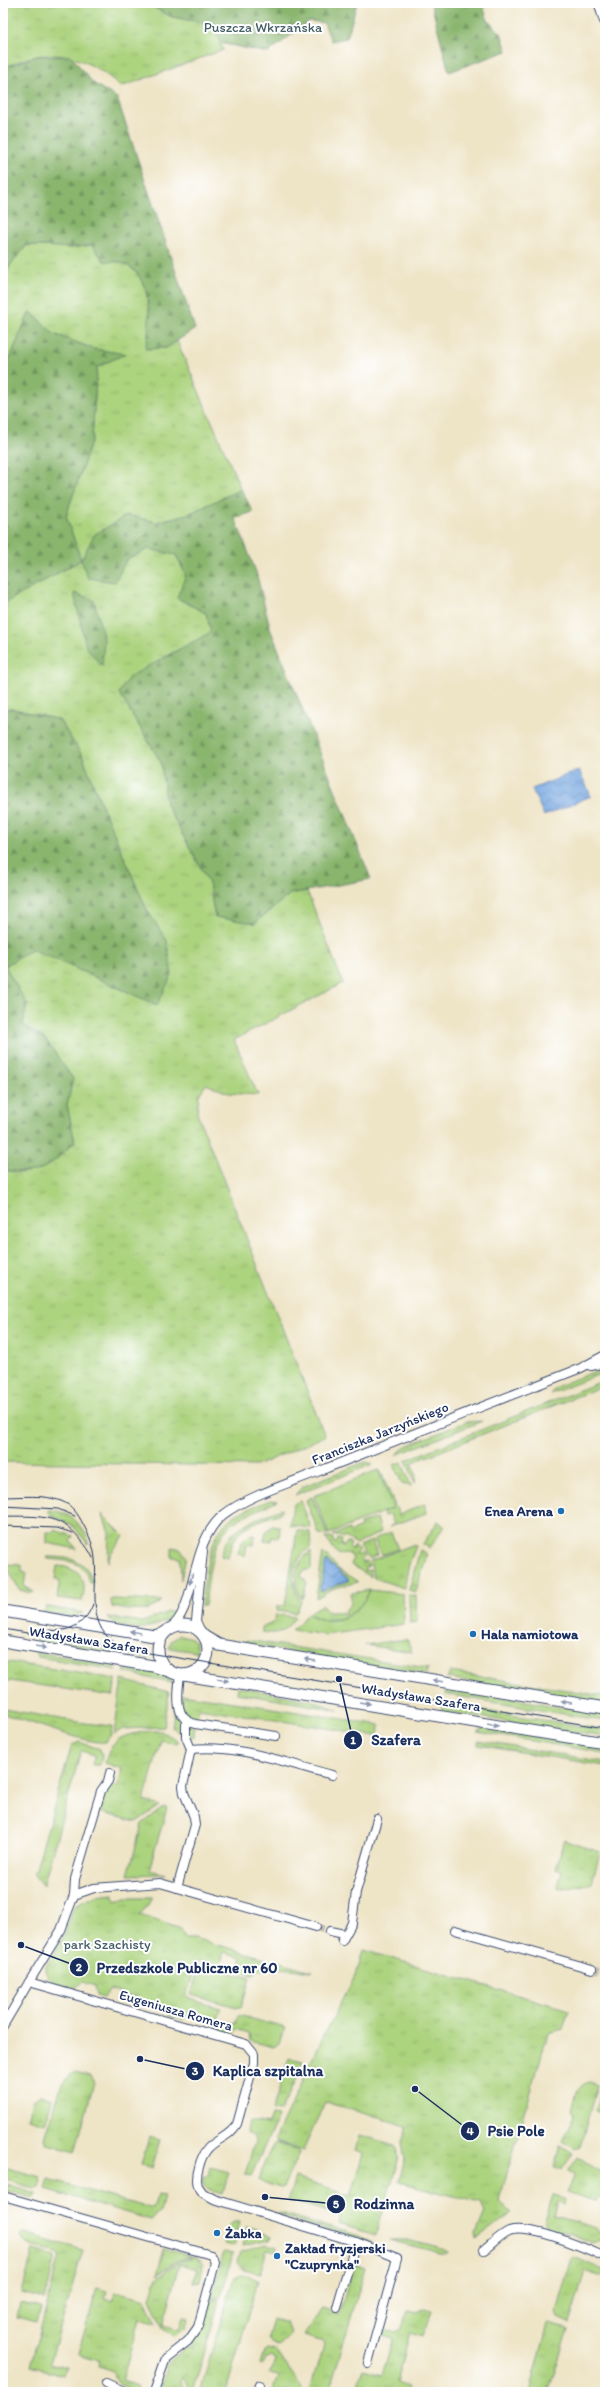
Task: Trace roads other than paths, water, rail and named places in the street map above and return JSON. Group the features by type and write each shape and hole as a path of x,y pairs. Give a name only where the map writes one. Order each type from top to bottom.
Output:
{"main road":[{"path":"600,3 605,20"},
{"name":"Władysława Szafera","path":"3,1610 154,1636 167,1630"},
{"path":"185,1625 194,1627 203,1635 208,1652 205,1662 196,1672 178,1673 163,1665 158,1654 159,1642 167,1630 185,1625"},
{"name":"Władysława Szafera","path":"203,1635 213,1643 226,1646 605,1708"},
{"name":"Władysława Szafera","path":"3,1641 153,1666 178,1673 605,1743"}],"street":[{"name":"Franciszka Jarzyńskiego","path":"167,1630 178,1622 182,1615 204,1543 219,1519 246,1501 581,1368 605,1355"},
{"name":"Franciszka Jarzyńskiego","path":"581,1368 605,1363"},
{"name":"Franciszka Jarzyńskiego","path":"203,1635 196,1621 204,1543"},
{"path":"177,1888 195,1825 194,1817 184,1793 183,1786 191,1749 186,1737 186,1721 179,1708 178,1673"},
{"path":"186,1721 276,1736"},
{"path":"191,1749 220,1748 242,1751 332,1775"},
{"path":"3,2026 61,1930 74,1895 75,1879 101,1791 108,1781 110,1773"},
{"path":"330,1931 343,1938 352,1923 356,1892 377,1819"},
{"path":"74,1895 94,1888 160,1883 316,1927"},
{"path":"455,1930 592,1969"},
{"name":"Eugeniusza Romera","path":"29,1982 246,2044 254,2054 254,2063 237,2124 234,2130 212,2143 202,2155 197,2179 199,2190 214,2199 356,2242"},
{"path":"3,2196 211,2254 215,2262 198,2327 188,2341 166,2358 154,2392"},
{"path":"484,2250 502,2236 516,2230 558,2238 605,2257"},
{"path":"337,2306 356,2242 397,2258 368,2363"},
{"path":"106,2383 126,2392"}],"water":[{"path":"579,770 591,796 544,816 532,789"},
{"path":"326,1561 349,1580 321,1591 320,1589"}],"tunnel":[{"path":"316,1927 330,1931"},
{"path":"592,1969 605,1972"}],"tram line":[{"path":"3,1497 47,1497 61,1501 77,1513 94,1550 96,1571 95,1596 98,1619 102,1629 109,1638 120,1646"},
{"path":"3,1506 58,1509 75,1516"},
{"path":"3,1516 36,1517 55,1520 73,1531 86,1546 93,1558"},
{"path":"3,1526 57,1528 73,1533"},
{"path":"49,1630 63,1630 76,1626 86,1617 93,1604"},
{"path":"3,1629 605,1728"}],"place":[{"name":"Enea Arena","path":"561,1511"},
{"name":"Hala namiotowa","path":"473,1634"},
{"name":"Szafera","path":"339,1679"},
{"name":"Przedszkole Publiczne nr 60","path":"21,1945"},
{"name":"Kaplica szpitalna","path":"140,2059"},
{"name":"Psie Pole","path":"415,2089"},
{"name":"Rodzinna","path":"265,2197"},
{"name":"Żabka","path":"217,2233"},
{"name":"Zakład fryzjerski \"Czuprynka\"","path":"277,2256"}],"park label":[{"name":"Puszcza Wkrzańska","path":"263,27"},
{"name":"park Szachisty","path":"107,1944"}]}
